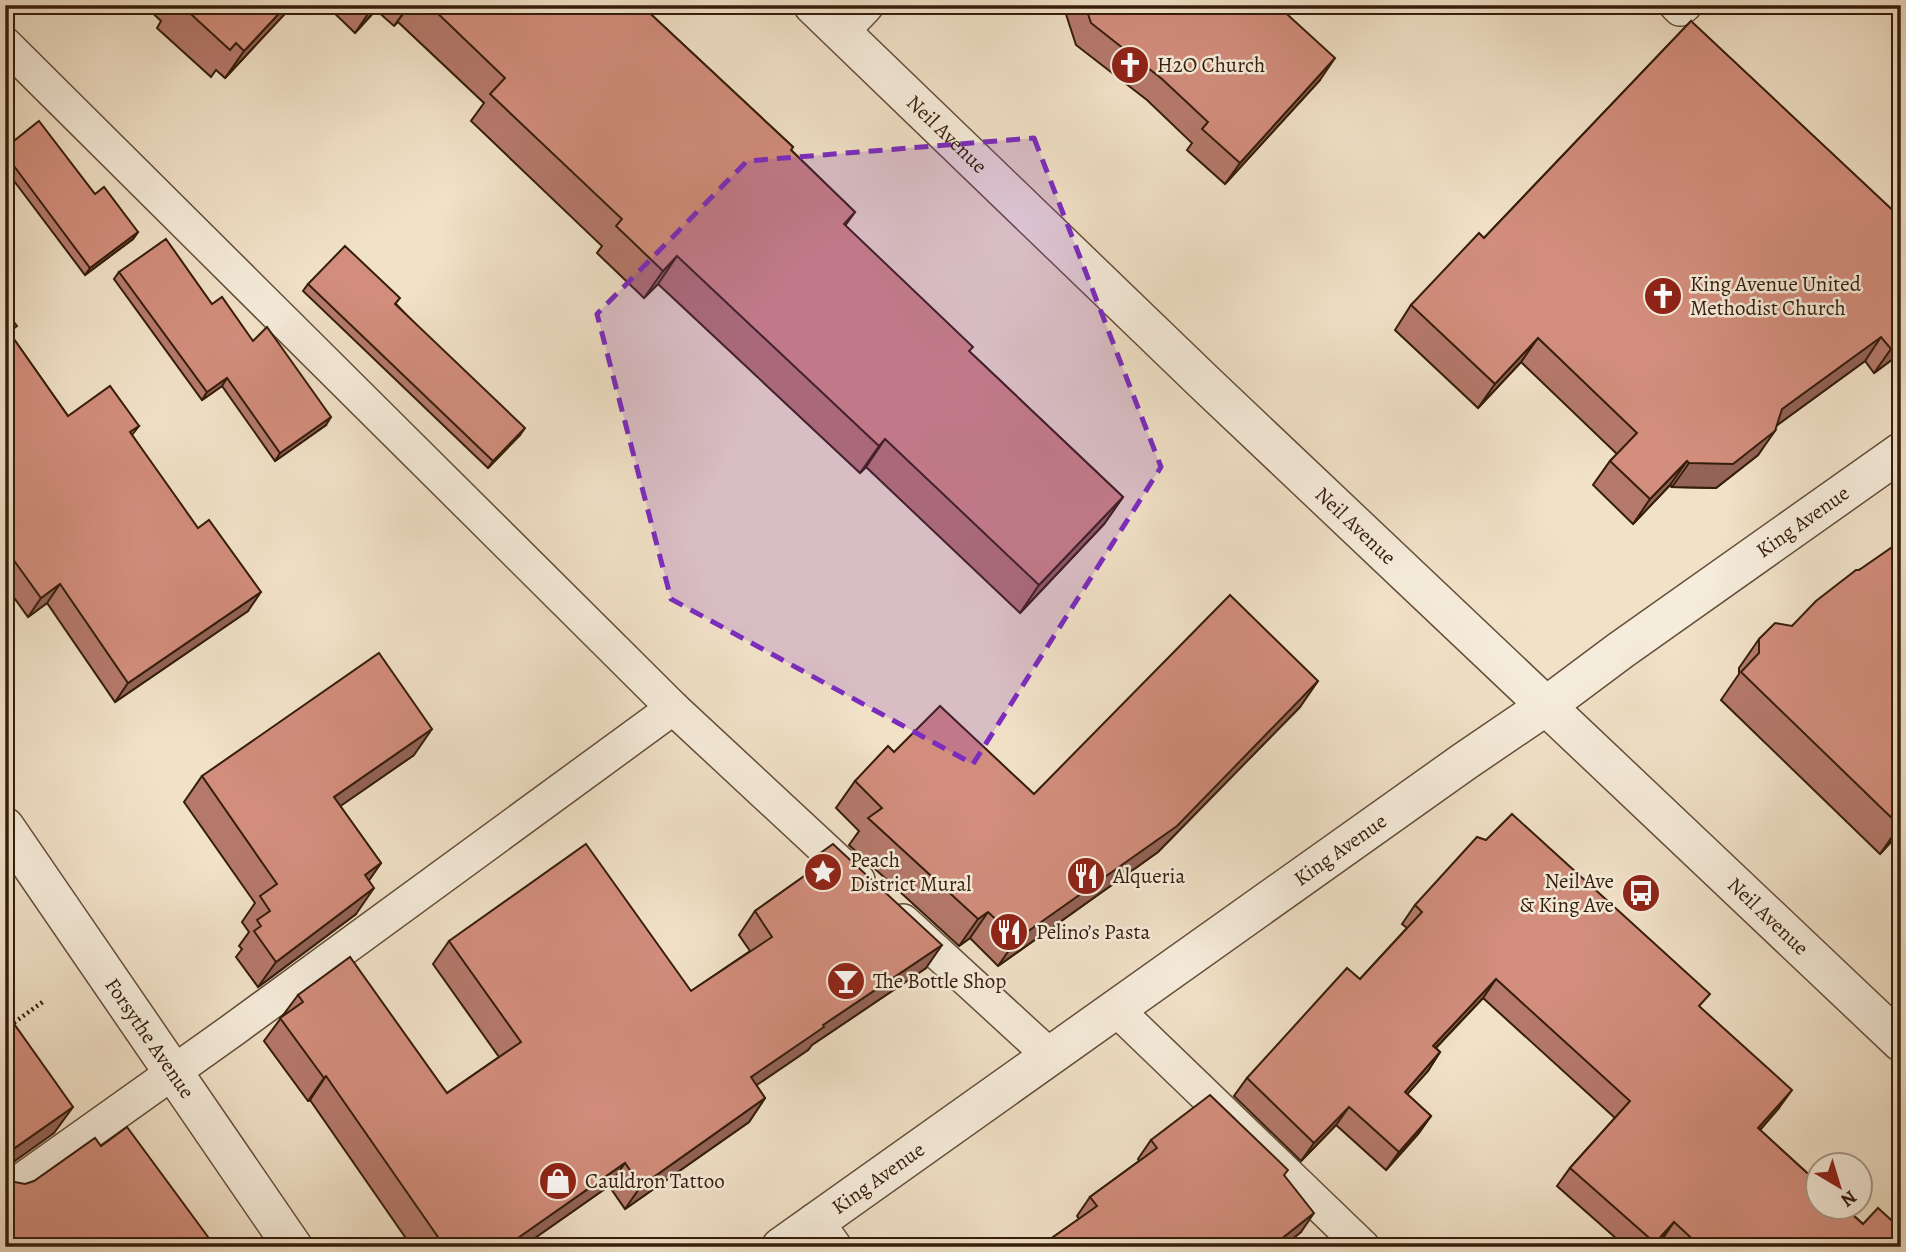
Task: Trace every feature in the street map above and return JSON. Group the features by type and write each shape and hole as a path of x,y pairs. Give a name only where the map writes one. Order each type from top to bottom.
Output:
{"street":[{"name":"Neil Avenue","path":"839,14 1150,330 1901,1042"},
{"name":"King Avenue","path":"781,1247 824,1235 1049,1055 1117,1010 1901,452"},
{"name":"Forsythe Avenue","path":"5,827 293,1247"}],"lane":[{"path":"1676,5 1680,9 1685,5"},
{"path":"5,44 673,708 1049,1055"},
{"path":"5,1192 174,1073 673,708"},
{"path":"1117,1010 1363,1247"}],"path":[{"path":"5,1028 44,1001"}],"highlighted area":[{"path":"1034,138 1161,467 973,764 671,599 597,314 747,161"}],"building":[{"path":"181,5 287,5 244,51 236,43 230,50"},
{"path":"429,5 641,5 793,147 791,150 855,212 844,224 973,347 969,351 1123,497 1039,585 885,439 879,446 677,256 663,271 616,226 622,219 490,94 505,78"},
{"path":"1085,5 1277,5 1335,58 1240,163 1202,129 1208,122 1162,79 1091,23"},
{"name":"King Avenue United Methodist Church","path":"1691,21 1901,218 1901,342 1891,349 1881,337 1782,409 1775,431 1733,464 1687,461 1650,499 1610,461 1637,433 1538,338 1495,384 1411,305 1479,233 1484,238"},
{"path":"39,121 95,194 104,187 138,232 90,268 5,154 5,148"},
{"path":"166,239 212,304 222,297 253,341 267,327 331,417 280,453 227,378 207,392 119,272"},
{"path":"345,246 400,298 395,304 525,428 493,461 308,284"},
{"path":"5,310 17,326 9,332 68,416 110,386 139,426 130,432 198,528 209,520 261,592 128,683 60,584 41,598 5,548"},
{"path":"1901,541 1900,826 1741,672 1759,653 1759,639 1775,623 1792,626 1816,601 1856,570"},
{"path":"1230,595 1318,681 1177,826 1017,939 988,912 978,919 868,818 882,808 855,781 888,746 894,752 940,706 1034,794"},
{"path":"379,653 432,729 334,797 381,863 365,875 374,888 276,962 254,931 261,926 257,920 270,911 260,896 277,884 202,776"},
{"path":"1512,814 1710,994 1699,1006 1792,1090 1758,1128 1804,1170 1804,1220 1859,1220 1863,1224 1867,1220 1874,1220 1874,1212 1878,1208 1901,1229 1901,1247 1701,1247 1674,1222 1655,1243 1570,1168 1630,1101 1496,979 1433,1046 1440,1052 1405,1092 1431,1116 1399,1152 1349,1107 1314,1143 1247,1078 1347,968 1360,979 1422,912 1415,905 1477,837 1486,840"},
{"path":"586,844 691,991 772,937 755,911 824,862 819,854 833,844 942,945 751,1077 765,1098 641,1186 625,1163 505,1247 445,1247 326,1076 324,1078 280,1018 303,1002 298,995 350,957 447,1093 521,1042 449,941"},
{"path":"5,1011 73,1107 12,1150 5,1163"},
{"path":"1210,1095 1288,1170 1284,1175 1314,1213 1271,1247 1039,1247 1097,1206 1090,1197 1157,1148 1151,1140"},
{"path":"127,1127 211,1241 203,1247 5,1247 5,1168 15,1182 25,1184 34,1181 95,1138 101,1146"}],"place":[{"name":"H2O Church","path":"1130,65"},
{"name":"King Avenue United Methodist Church","path":"1663,296"},
{"name":"Peach District Mural","path":"823,872"},
{"name":"Alqueria","path":"1086,876"},
{"name":"Neil Ave & King Ave","path":"1641,893"},
{"name":"Pelino’s Pasta","path":"1009,932"},
{"name":"The Bottle Shop","path":"846,981"},
{"name":"Cauldron Tattoo","path":"558,1181"}]}
